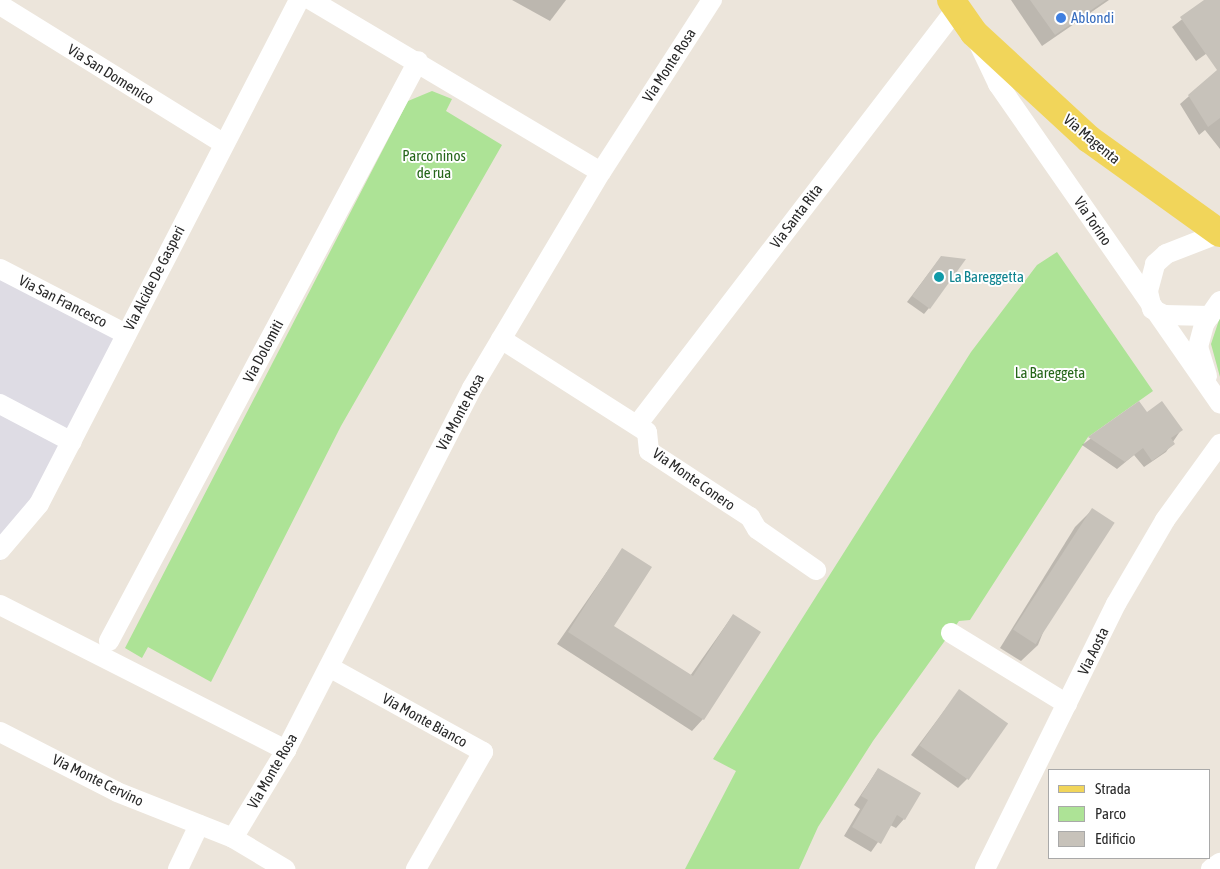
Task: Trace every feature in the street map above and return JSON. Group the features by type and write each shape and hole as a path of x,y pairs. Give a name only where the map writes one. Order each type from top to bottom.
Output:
{"main road":[{"name":"Via Magenta","path":"954,4 974,33 1096,144 1220,233"}],"street":[{"name":"Via Alcide De Gasperi","path":"0,550 39,504 223,143 299,0"},
{"path":"311,0 418,61 601,172"},
{"name":"Via Monte Rosa","path":"233,838 286,750 501,339 601,172 712,0"},
{"name":"Via Santa Rita","path":"637,425 954,4"},
{"name":"Via San Domenico","path":"0,5 223,143"},
{"name":"Via Torino","path":"974,33 998,84 1152,309 1220,404"},
{"name":"Via Dolomiti","path":"109,641 418,61"},
{"path":"1217,306 1180,318 1152,309 1148,291 1155,264 1180,245 1220,233"},
{"name":"Via San Francesco","path":"0,269 126,334"},
{"path":"1217,306 1198,347 1220,399"},
{"name":"Via Monte Conero","path":"501,339 647,432 649,451 750,517 757,529 816,570"},
{"path":"0,404 72,442"},
{"name":"Via Aosta","path":"985,869 1067,704 1164,520 1220,444"},
{"path":"0,605 286,750"},
{"path":"951,633 1067,704"},
{"name":"Via Monte Bianco","path":"329,667 482,752 416,869"},
{"name":"Via Monte Cervino","path":"0,732 116,792 233,838 285,869"},
{"path":"178,869 199,825"},
{"path":"1211,869 1220,863"}],"shaded area":[{"path":"0,259 136,331 49,505 0,561"}],"green space":[{"name":"Parco ninos de rua","path":"432,91 452,99 446,111 502,145 341,426 211,682 148,647 142,658 125,648 408,101"},
{"name":"La Bareggeta","path":"1057,252 1153,391 1088,437 970,620 959,621 873,741 818,827 799,869 685,869 736,771 713,759 971,352 1037,265"},
{"path":"1220,317 1220,377 1211,344"}],"building":[{"name":"Ablondi","path":"1030,0 1106,0 1055,35"},
{"path":"1204,0 1220,0 1220,118 1208,127 1188,95 1217,70 1180,17"},
{"name":"La Bareggetta","path":"941,256 966,259 930,309 912,296"},
{"path":"1139,401 1147,412 1162,401 1183,430 1171,438 1175,444 1152,461 1143,448 1125,462 1088,437"},
{"path":"1092,508 1115,523 1036,644 1013,630"},
{"path":"622,548 652,567 614,626 693,676 733,614 761,632 704,720 568,632"},
{"path":"959,689 1008,723 969,780 919,746"},
{"path":"878,768 921,793 905,820 897,815 881,844 852,827 868,800 861,796"}],"place":[{"name":"Ablondi","path":"1061,18"},
{"name":"La Bareggetta","path":"939,277"}]}
